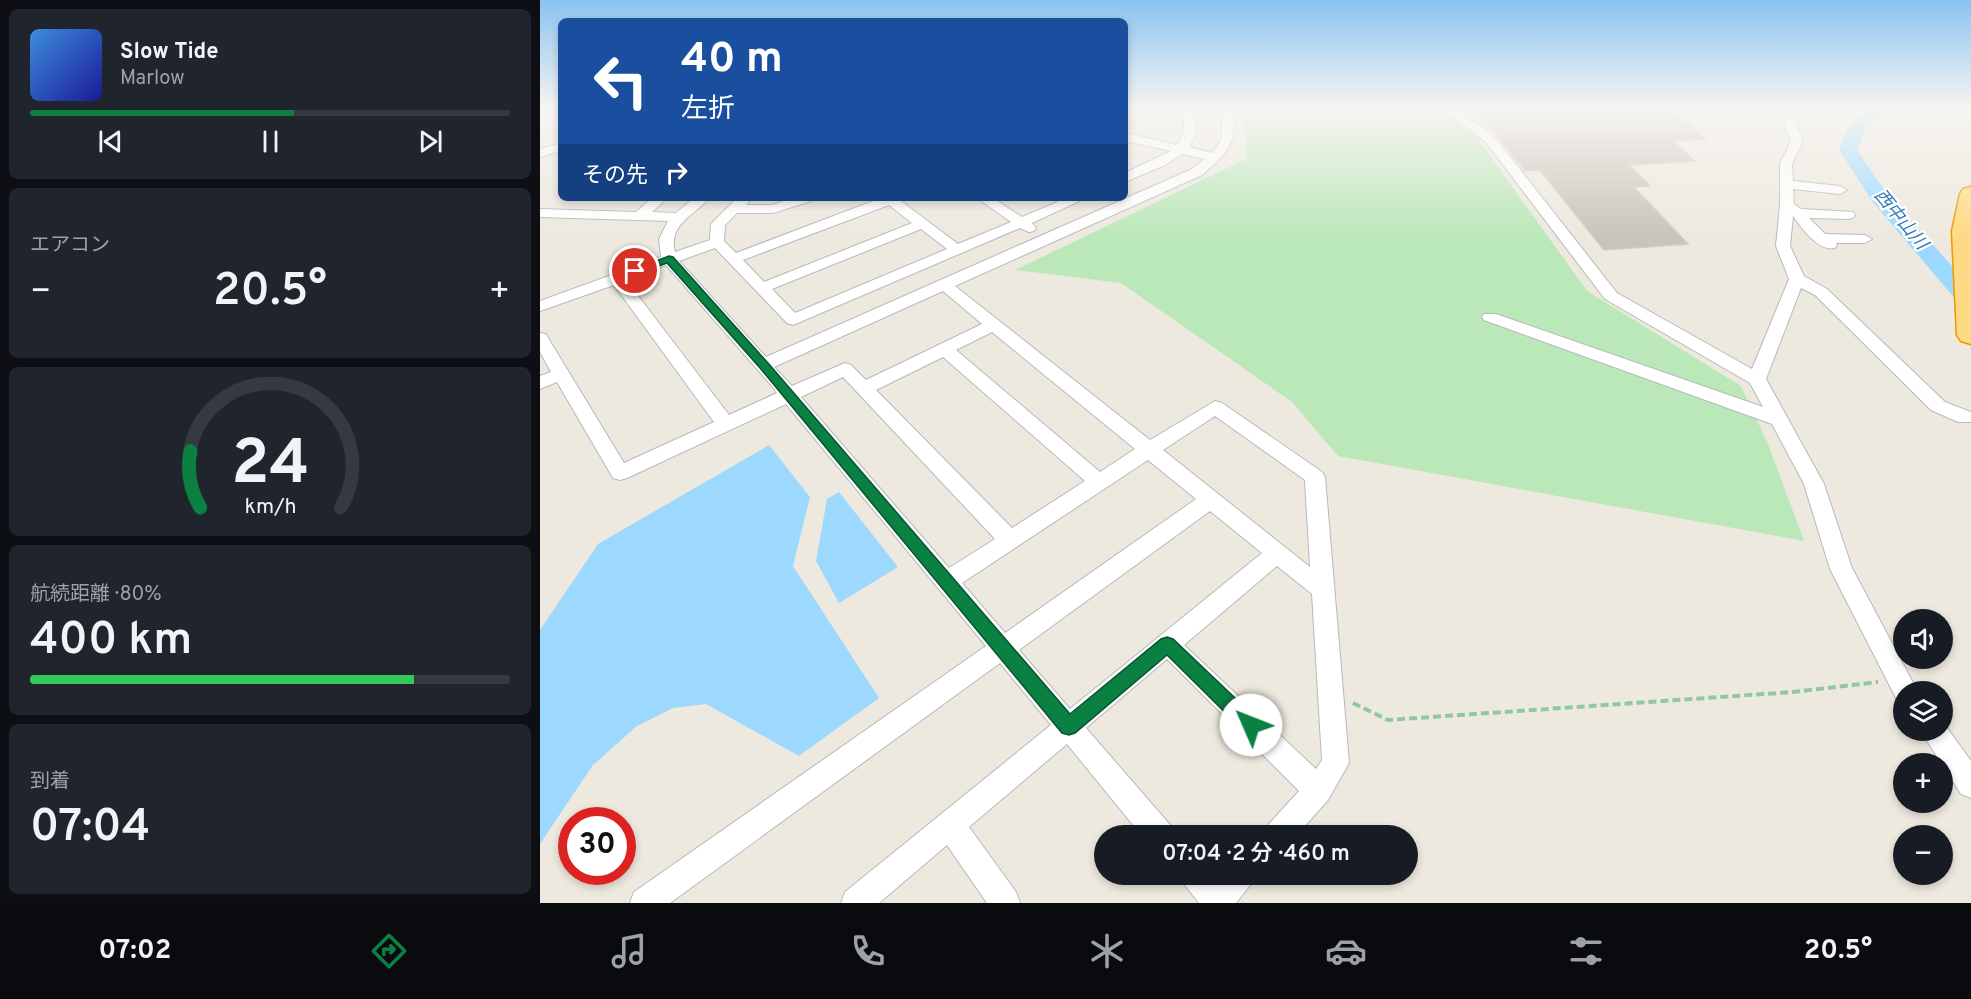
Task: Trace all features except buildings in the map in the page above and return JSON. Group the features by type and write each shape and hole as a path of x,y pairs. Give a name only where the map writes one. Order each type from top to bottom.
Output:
{"highway":[{"path":"1970,331 1964,231 1971,194"}],"street":[{"path":"1128,175 1159,163 1177,151"},
{"path":"1185,151 1215,157"},
{"path":"764,365 946,286 1197,172 1219,151"},
{"path":"1499,151 1611,296 1757,379 1814,484 1841,568 1899,681"},
{"path":"1792,151 1786,164 1786,184 1792,210 1784,246 1797,279 1821,292 1938,406 1965,417"},
{"path":"1786,184 1840,190"},
{"path":"640,215 656,201"},
{"path":"698,201 679,217 667,232 664,246 669,259 764,365 1152,825"},
{"path":"741,201 718,224 717,242 793,320 1070,201"},
{"path":"732,209 773,209 797,201"},
{"path":"733,259 884,201"},
{"path":"892,201 957,250"},
{"path":"988,201 1048,240"},
{"path":"1792,210 1848,214"},
{"path":"1792,210 1810,230 1825,242 1865,239"},
{"path":"540,213 679,217"},
{"path":"762,288 922,224"},
{"path":"540,306 717,242"},
{"path":"617,278 725,424"},
{"path":"1757,379 1797,279"},
{"path":"946,286 1322,589"},
{"path":"1490,317 1781,420"},
{"path":"864,388 993,325"},
{"path":"540,338 620,473 845,369 1010,540"},
{"path":"944,349 1099,483"},
{"path":"540,383 561,374"},
{"path":"946,582 1215,407 1315,477 1336,764 1287,825"},
{"path":"645,903 1211,499"},
{"path":"856,903 1276,553"},
{"path":"1167,644 1317,790"},
{"path":"1941,741 1971,784"},
{"path":"950,825 1005,903"},
{"path":"1203,885 1217,902 1232,885"}],"path":[{"path":"1329,692 1388,720 1893,686"}],"green space":[{"path":"1246,151 1487,151 1587,291 1741,386 1768,444 1804,541 1338,456 1292,402 1121,283 1015,270 1246,159"}],"water":[{"path":"769,445 810,497 793,566 879,698 799,756 706,704 673,708 637,726 593,765 565,807 558,807 558,817 540,844 540,630 598,544"},
{"path":"839,492 898,567 839,603 816,561 827,499"}],"waterway":[{"name":"西中山川","path":"1849,151 1880,198 1971,302"}],"route":[{"path":"635,271 669,259 764,365 1069,727 1167,644 1251,725"}]}
